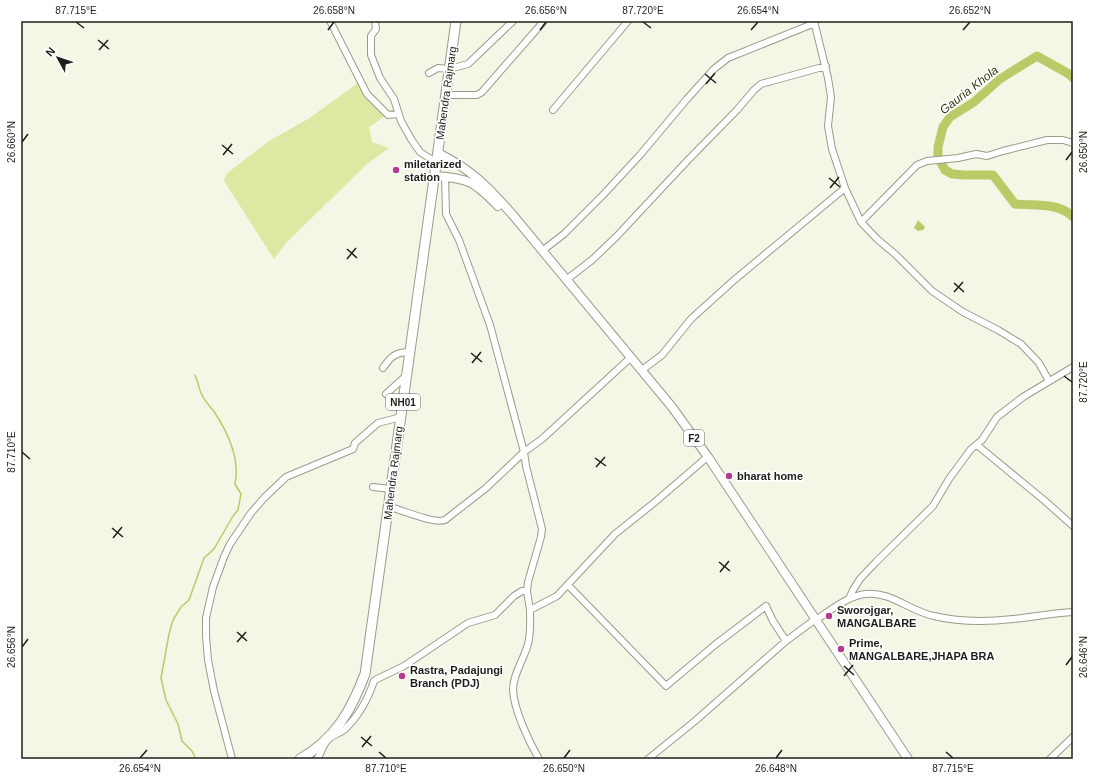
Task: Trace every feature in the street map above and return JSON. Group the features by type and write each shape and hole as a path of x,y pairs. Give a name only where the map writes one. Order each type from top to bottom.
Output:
{"highway":[{"name":"Mahendra Rajmarg","path":"300,759 327,740 341,723 355,699 365,674 456,21"}],"main road":[{"name":"F2","path":"438,153 456,161 487,186 672,407 708,457 908,759"},
{"name":"F2","path":"435,176 461,179 473,183 483,190 508,217 628,360 705,459 815,620 904,759"}],"street":[{"path":"330,21 368,94 388,116 398,114"},
{"path":"375,21 376,29 371,36 371,56 380,78 394,99 398,114 405,129 420,152 436,163"},
{"path":"429,73 438,68 449,69 468,64 513,21"},
{"path":"446,95 477,95 482,92 544,21"},
{"path":"552,110 628,21"},
{"path":"542,251 564,234 608,189 640,155 714,69 728,58 815,22 826,66 831,97 828,126 832,149 845,188 861,222 877,239 896,254 932,291 963,312 1021,344 1038,363 1049,381"},
{"path":"566,280 592,260 617,236 761,84 826,66"},
{"path":"861,222 917,165 926,161 976,154 987,156 1047,140 1063,140 1073,143"},
{"path":"445,176 446,214 459,240 490,325 524,452 527,473 542,529 528,582 527,591 530,610 529,642 519,668 513,690 516,705 524,727 539,759"},
{"path":"642,370 662,355 691,320 732,281 845,188"},
{"path":"383,368 388,360 400,352 410,352"},
{"path":"389,507 421,517 442,521 445,520 505,472 524,452 542,439 628,360"},
{"path":"850,599 853,590 860,579 933,506 949,479 971,449 977,445 987,433 997,417 1019,400 1073,367"},
{"path":"386,394 407,375"},
{"path":"232,759 223,730 214,691 208,660 206,636 206,618 213,587 230,544 251,513 286,476 353,449 355,442 378,423 401,417"},
{"path":"977,445 1073,526"},
{"path":"530,610 556,596 615,534 705,459"},
{"path":"373,487 391,489"},
{"path":"568,585 666,686 716,644 766,606 773,621 786,641"},
{"path":"317,759 327,740 343,730 364,703 374,681 404,666 468,623 495,615 522,590 527,591"},
{"path":"648,759 696,721 786,641 815,620 850,599 863,594 882,594 895,599 916,611 961,620 987,621 1012,619 1048,613 1073,612"},
{"path":"1050,759 1073,737"}],"shaded area":[{"path":"358,83 388,114 369,127 372,142 389,148 367,164 286,243 274,259 224,181 226,174 269,141 308,119"},
{"path":"918,220 925,227 923,230 918,231 914,228"}],"waterway":[{"name":"Gauria Khola","path":"1073,78 1069,74 1037,56 1000,79 974,102 950,117 943,127 938,147 938,157 945,170 952,174 993,175 1015,204 1054,207 1067,212 1073,217"},
{"path":"195,375 203,398 215,413 232,447 236,466 235,484 241,494 238,510 214,549 204,558 189,600 181,607 173,620 161,678 166,700 178,724 182,741 192,751 196,759"}],"place":[{"name":"miletarized station","path":"396,170"},
{"name":"bharat home","path":"729,476"},
{"name":"Sworojgar, MANGALBARE","path":"829,616"},
{"name":"Prime, MANGALBARE,JHAPA BRA","path":"841,649"},
{"name":"Rastra, Padajungi Branch (PDJ)","path":"402,676"}]}
